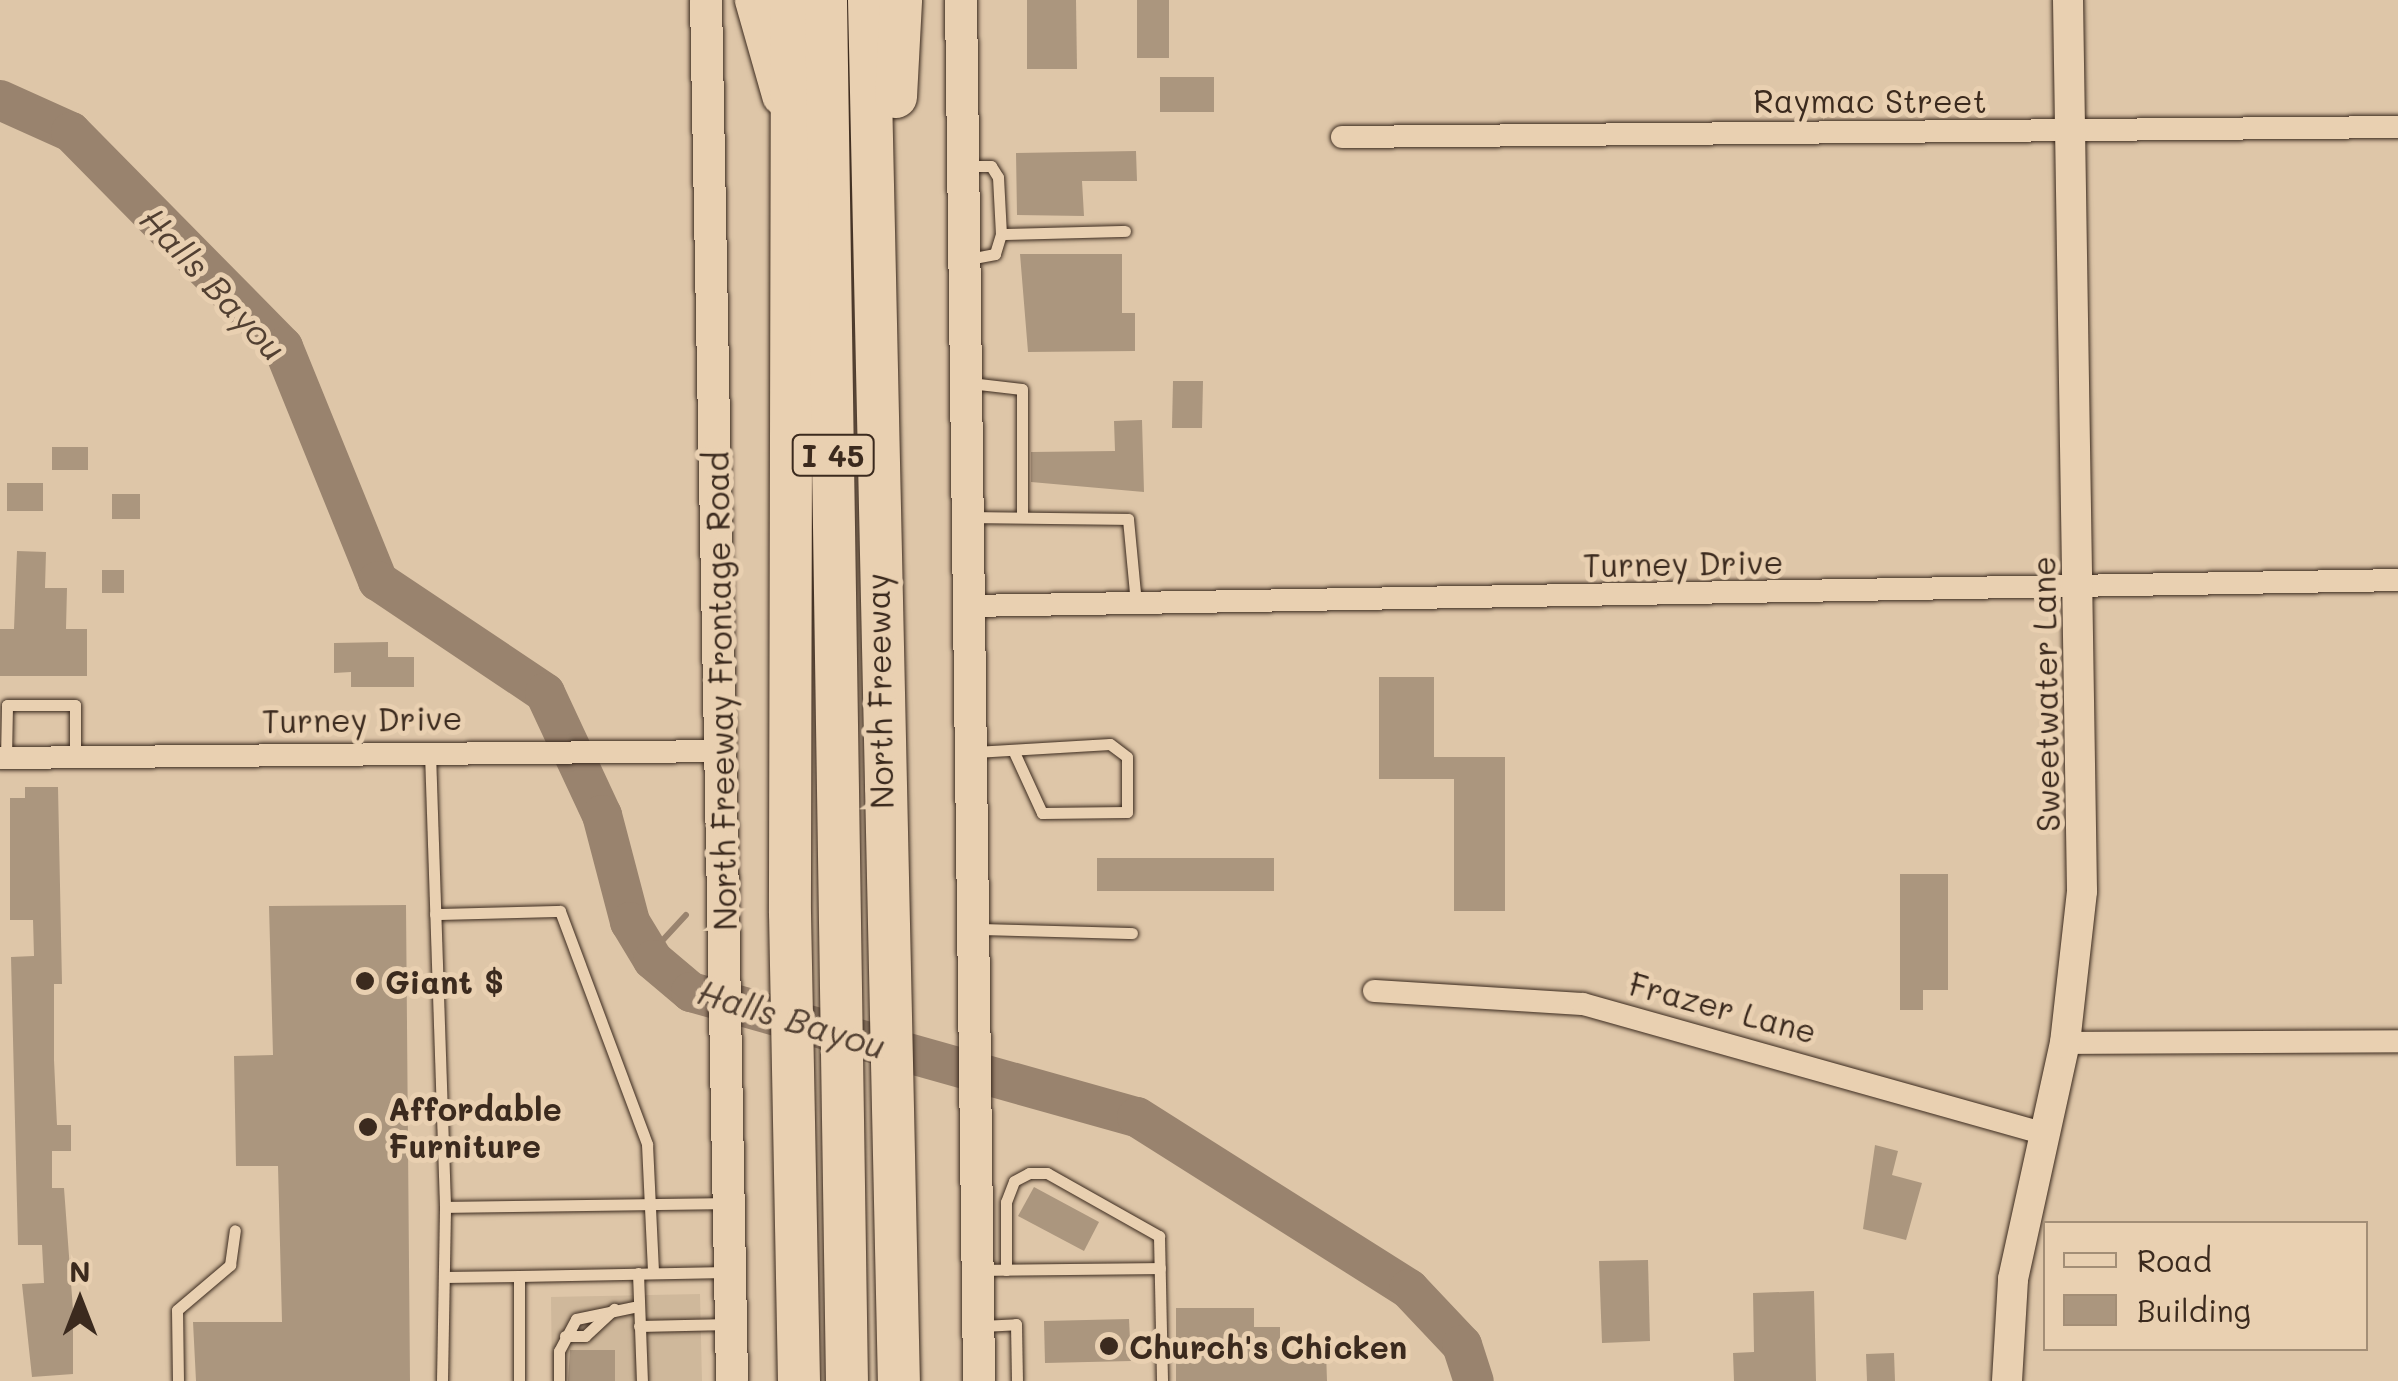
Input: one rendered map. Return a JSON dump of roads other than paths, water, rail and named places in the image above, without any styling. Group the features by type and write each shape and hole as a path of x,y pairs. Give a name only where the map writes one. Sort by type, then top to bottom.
{"highway":[{"path":"756,0 795,129"},
{"name":"I 45","path":"792,0 795,129 790,912 799,1378"},
{"name":"North Freeway","path":"826,0 847,1378"},
{"name":"North Freeway","path":"869,0 882,913 899,1378"},
{"path":"872,184 897,94 901,0"}],"main road":[{"name":"North Freeway Frontage Road","path":"706,0 725,752 723,1085 732,1381"},
{"path":"960,0 974,1133 992,1270 979,1326 978,1376"},
{"path":"723,1085 750,1220 754,1381"}],"street":[{"name":"Sweetwater Lane","path":"2007,1381 2013,1279 2065,1043 2082,892 2068,0"},
{"name":"Raymac Street","path":"1342,137 2398,127"},
{"name":"Turney Drive","path":"969,606 2398,580"},
{"name":"Turney Drive","path":"3,758 430,749 646,748 725,752"},
{"name":"Frazer Lane","path":"1374,992 1583,1004 2046,1134"},
{"path":"2065,1043 2398,1042"}],"lane":[{"path":"963,166 990,166 1000,205 1001,234 995,254 964,260"},
{"path":"963,204 1000,205"},
{"path":"1001,234 1124,231"},
{"path":"966,382 1022,389 1022,517"},
{"path":"967,516 1128,519 1136,604"},
{"path":"3,758 7,705 75,705 75,756"},
{"path":"971,752 1110,744 1128,756 1127,812 1042,812 1014,750"},
{"path":"430,749 445,1207 442,1381"},
{"path":"435,914 560,911 647,1144 653,1204 653,1273"},
{"path":"974,928 1132,933"},
{"path":"1160,1268 992,1270 1014,1181 1029,1173 1047,1173 1159,1236 1160,1268 1162,1381"},
{"path":"445,1207 728,1203"},
{"path":"178,1381 177,1310 230,1265 235,1230"},
{"path":"444,1276 731,1272"},
{"path":"638,1273 642,1381"},
{"path":"519,1276 519,1381"},
{"path":"559,1381 564,1336 576,1319 638,1306"},
{"path":"639,1326 732,1324"},
{"path":"979,1326 1016,1324 1017,1381"}],"waterway":[{"name":"Halls Bayou","path":"0,100 71,132 283,347 378,581 545,693 602,815 630,922 653,960 691,992 1137,1117 1409,1289 1462,1345 1474,1381"},
{"path":"650,954 686,915"}],"place":[{"name":"Giant $","path":"365,981"},
{"name":"Affordable Furniture","path":"368,1127"},
{"name":"Church's Chicken","path":"1109,1346"}]}
